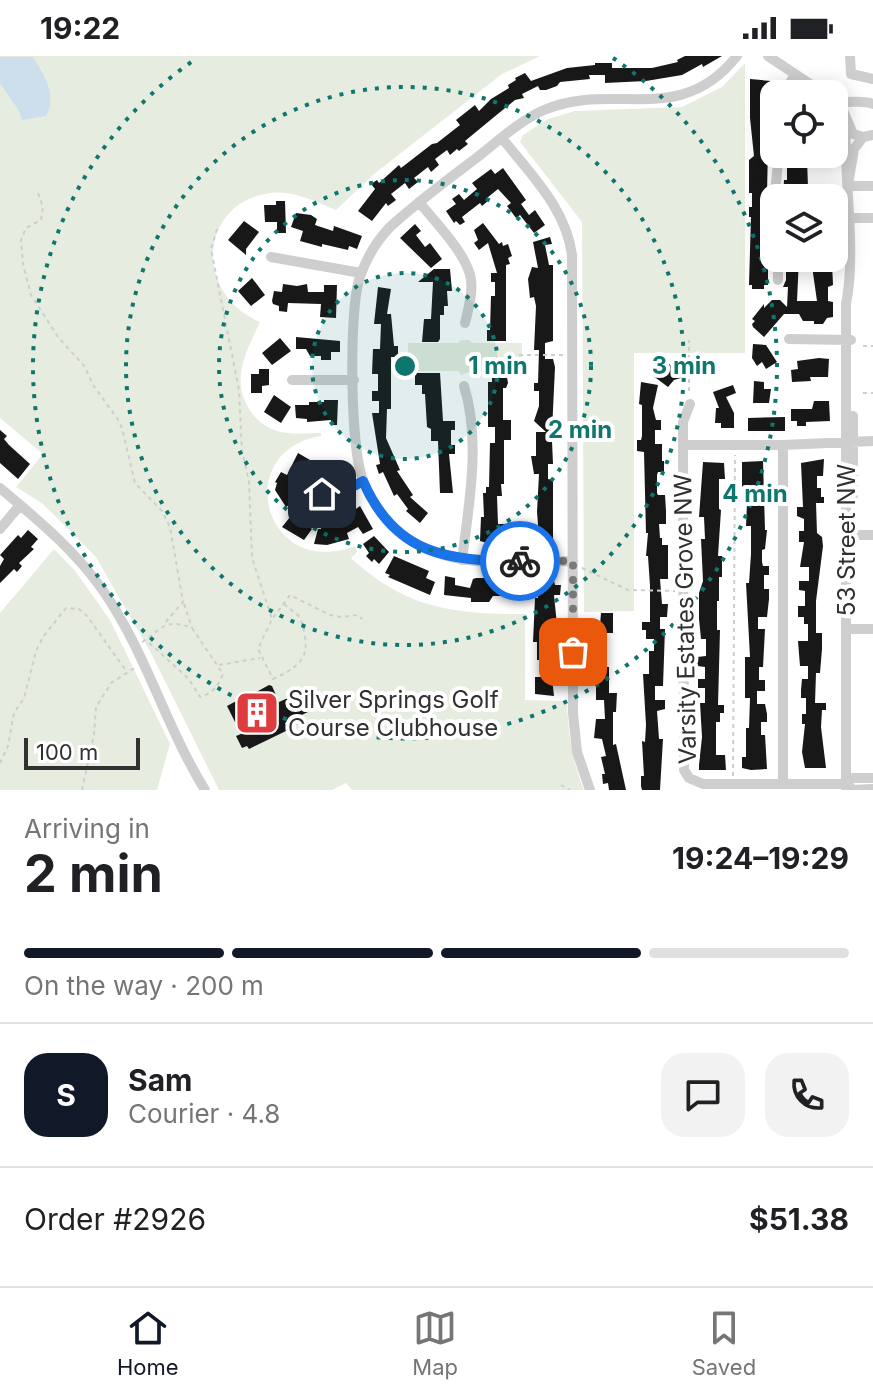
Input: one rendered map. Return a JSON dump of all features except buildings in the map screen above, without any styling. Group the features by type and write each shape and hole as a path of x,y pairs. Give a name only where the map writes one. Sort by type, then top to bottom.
{"street":[{"path":"576,564 462,560 430,551 412,541 377,508 363,481 355,443 354,310 361,273 383,234 419,202 532,115 564,103 663,99 691,92 710,82 737,56"},
{"path":"768,56 804,80"},
{"path":"850,56 851,74 873,79"},
{"path":"792,80 795,74"},
{"path":"848,104 872,102"},
{"path":"848,125 853,134 868,136"},
{"name":"53 Street NW","path":"848,184 854,149 868,136"},
{"path":"502,138 559,212 569,234 573,262 574,726 580,763 590,790"},
{"name":"53 Street NW","path":"847,168 848,184"},
{"path":"848,184 873,186"},
{"path":"419,202 466,264 471,282 465,323"},
{"path":"848,218 873,218"},
{"path":"271,257 361,273"},
{"path":"778,272 778,280"},
{"name":"53 Street NW","path":"848,272 846,304 854,342 849,441 850,786"},
{"path":"789,339 854,342"},
{"path":"292,380 354,380"},
{"path":"462,560 472,455 471,415 464,386"},
{"name":"Varsity Estates Grove NW","path":"690,404 683,422 684,770 689,778 699,783 850,786"},
{"name":"Varsity Estates Grove NW","path":"683,445 873,441"},
{"path":"783,445 783,784"},
{"path":"322,494 345,491 363,481"},
{"path":"0,488 76,556 105,593 124,625 205,790"},
{"path":"0,529 20,505"},
{"path":"849,535 873,535"},
{"path":"849,629 873,629"},
{"path":"850,786 873,778"},
{"path":"850,786 873,789"}],"path":[{"path":"38,193 43,207 41,220 26,228 21,240 31,295 58,337 85,367 93,385 117,418 135,483 162,511 170,527 183,602 192,628 223,674 219,685 200,697 189,679 144,640 164,624 183,602"},
{"path":"217,229 211,249 239,390 242,451 249,481 252,558 272,619"},
{"path":"689,340 689,391"},
{"path":"854,342 873,346"},
{"path":"519,355 572,355"},
{"path":"863,393 873,393"},
{"path":"733,778 735,445"},
{"path":"576,564 628,590 676,591"},
{"path":"284,604 300,617 307,650 304,659 292,670 273,679 258,649 272,619 290,595 330,615 358,615 362,619"},
{"path":"0,763 8,746 14,713 24,698 36,651 66,608 79,609 87,616 128,673"},
{"path":"164,624 174,623 192,628"},
{"path":"218,665 261,658"},
{"path":"82,790 92,748 96,707 111,683 136,669"},
{"path":"561,785 570,790"}],"shaded area":[{"path":"0,56 540,56 502,74 374,174 336,210 288,193 271,193 247,200 230,212 218,230 213,250 215,271 223,291 238,308 260,322 241,375 243,396 248,407 260,422 277,431 321,433 321,436 293,446 275,464 268,487 270,510 280,531 298,546 324,552 355,546 357,552 351,558 371,575 411,598 453,610 525,614 525,700 567,701 571,746 584,790 352,790 346,783 332,790 219,790 152,655 96,557 43,504 16,487 43,454 0,418"},
{"path":"745,63 745,353 634,353 634,611 584,612 582,222 520,142 523,135 548,119 575,111 682,107 722,87"},
{"path":"461,340 472,343 522,343 522,371 472,371 461,375 458,371 408,371 408,343 458,343"},
{"path":"54,549 76,572 110,620 170,744 157,790 0,790 0,613"}],"water":[{"path":"0,57 33,57 50,93 46,116 22,120 0,83"}],"way so far":[{"path":"520,561 573,561 573,652"}],"place":[{"name":"Silver Springs Golf Course Clubhouse","path":"257,713"}],"route":[{"path":"322,494 345,491 363,481 377,508 396,529 418,545 462,560 520,561"}]}
